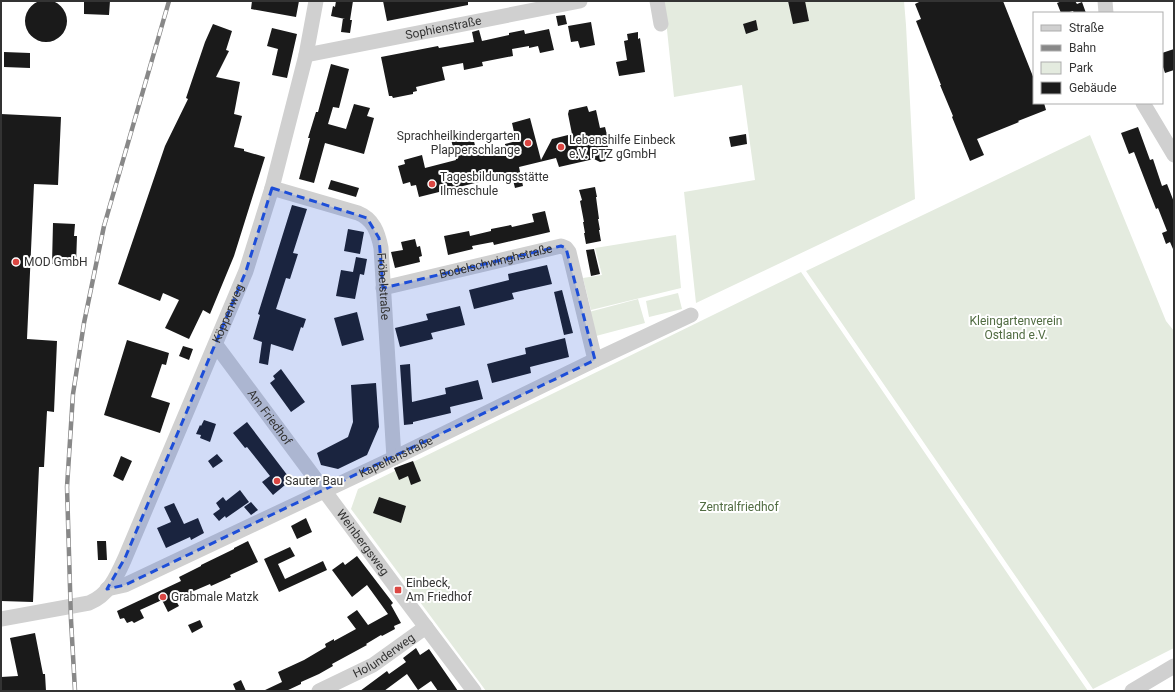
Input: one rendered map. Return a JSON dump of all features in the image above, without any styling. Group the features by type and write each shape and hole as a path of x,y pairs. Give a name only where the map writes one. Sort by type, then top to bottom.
{"street":[{"name":"Köppenweg","path":"1,619 89,603 97,599 108,589 118,574 246,271 272,188 306,55 316,1"},
{"name":"Sophienstraße","path":"306,55 580,1"},
{"path":"657,1 662,24"},
{"path":"1105,1 1106,12"},
{"path":"1144,104 1174,155"},
{"name":"Fröbelstraße","path":"272,188 358,213 367,218 375,227 381,248 394,458"},
{"name":"Bodelschwinghstraße","path":"383,288 561,246 566,248 569,252 595,360"},
{"name":"Kapellenstraße","path":"108,589 125,585 394,458 691,314"},
{"name":"Am Friedhof","path":"216,345 324,490"},
{"name":"Weinbergsweg","path":"324,490 474,691"},
{"name":"Holunderweg","path":"318,691 373,665 426,627"},
{"path":"1132,691 1174,666"}],"highlighted area":[{"path":"272,188 367,218 379,238 383,288 561,246 566,248 595,360 125,585 107,589 125,558 246,271"}],"green space":[{"path":"664,1 904,1 915,199 696,303 684,192 755,180 742,85 674,97"},
{"name":"Kleingartenverein Ostland e.V.","path":"1090,135 1166,321 1174,331 1174,648 1093,689 806,271"},
{"path":"676,235 681,288 591,310 583,278 602,275 595,248"},
{"name":"Zentralfriedhof","path":"801,272 1088,691 486,691 351,509 358,489"},
{"path":"678,293 682,309 649,317 646,301"},
{"path":"638,299 645,323 596,336 589,312"}],"building":[{"path":"42,0 50,0 61,6 67,17 67,25 61,36 50,42 42,42 31,36 25,25 25,17 31,6"},
{"path":"84,1 110,1 109,15 84,14"},
{"path":"252,1 299,1 296,17 251,9"},
{"path":"336,1 353,1 350,20 352,20 350,33 341,32 343,19 331,16 333,6 335,7"},
{"path":"383,1 468,1 468,5 387,21"},
{"path":"788,1 805,1 809,21 793,24"},
{"path":"921,1 1003,1 1033,76 1033,104 1044,104 1046,110 977,139 984,155 970,161 916,21 921,19 915,4"},
{"path":"1062,1 1075,1 1077,4 1082,2 1086,12 1061,12 1057,3"},
{"path":"565,15 567,24 558,26 556,16"},
{"path":"756,20 758,30 746,34 743,24"},
{"path":"591,22 595,45 580,48 578,41 571,42 568,26"},
{"path":"213,24 232,31 226,50 229,51 216,77 240,82 234,114 242,116 234,147 265,157 234,256 210,314 203,310 189,339 165,328 179,300 163,293 160,301 118,284 165,146 188,99 186,98 205,42"},
{"path":"272,28 297,34 287,78 272,75 278,49 267,46"},
{"path":"549,29 554,50 540,53 538,46 529,48 529,46 512,49 513,56 482,62 483,66 464,70 463,63 442,67 445,80 416,87 417,91 413,92 413,94 393,98 392,96 389,96 381,57 438,46 439,48 474,42 472,32 479,30 482,41 524,30 525,34"},
{"path":"638,32 638,39 640,38 645,72 619,76 616,62 627,60 624,41 628,40 627,34"},
{"path":"1174,49 1174,70 1165,73 1163,67 1163,53"},
{"path":"4,52 30,53 30,68 4,67"},
{"path":"331,64 349,69 339,108 333,107 328,124 346,129 354,104 370,108 367,116 374,118 364,154 325,143 314,183 299,179 310,138 308,138 316,112 318,112"},
{"path":"587,106 589,112 596,110 600,128 605,127 610,155 605,161 600,162 594,159 559,167 556,158 519,167 523,186 515,188 511,172 490,177 491,179 419,197 416,185 411,186 410,182 403,184 398,166 405,164 404,160 422,155 425,168 456,160 450,135 464,131 466,138 473,137 477,154 505,147 505,144 516,141 512,123 530,118 541,160 552,139 572,134 568,114 569,110"},
{"path":"1,114 61,117 58,185 34,184 27,339 57,341 54,412 47,411 44,467 39,467 33,602 1,601"},
{"path":"1138,127 1150,160 1153,159 1162,186 1167,184 1174,202 1174,249 1170,242 1166,244 1162,233 1167,231 1158,208 1156,209 1134,152 1129,154 1121,133"},
{"path":"746,134 747,144 731,147 729,137"},
{"path":"331,180 359,188 356,197 328,189"},
{"path":"595,187 601,241 586,244 580,201 582,200 579,190"},
{"path":"292,205 307,209 293,253 298,254 290,279 286,278 276,309 306,319 303,328 301,327 293,351 271,344 268,365 259,363 262,342 253,339 260,315 258,314"},
{"path":"545,211 550,232 494,245 493,242 472,246 473,249 448,255 444,236 469,231 470,236 491,231 491,229 511,225 512,227 534,222 532,214"},
{"path":"53,223 75,224 74,236 77,236 76,265 52,264"},
{"path":"348,229 364,232 360,254 344,251"},
{"path":"415,239 417,247 420,246 422,256 419,257 420,262 395,268 391,252 403,250 401,242"},
{"path":"594,249 600,274 591,276 586,250"},
{"path":"356,257 367,259 364,275 360,274 355,299 336,296 341,270 353,272"},
{"path":"547,265 552,284 512,293 514,299 474,309 469,290 509,280 508,274"},
{"path":"562,290 573,333 564,335 554,292"},
{"path":"460,306 465,325 431,333 433,339 400,347 395,328 428,320 426,314"},
{"path":"357,312 364,340 342,346 334,318"},
{"path":"565,338 569,357 530,367 531,373 492,383 487,364 526,354 525,348"},
{"path":"127,340 169,353 166,365 162,364 151,397 170,403 160,433 104,415"},
{"path":"183,346 193,349 189,360 179,356"},
{"path":"410,364 412,402 446,394 445,388 478,380 483,399 450,407 451,413 413,422 413,424 404,425 400,365"},
{"path":"281,369 305,402 291,412 270,383 275,379 273,376"},
{"path":"376,383 379,427 367,455 338,469 321,465 317,453 348,437 353,422 351,385"},
{"path":"204,420 216,424 210,442 200,438 201,435 196,434"},
{"path":"247,422 291,480 273,495 262,482 270,476 247,447 245,448 233,433"},
{"path":"217,454 223,461 213,468 208,461"},
{"path":"121,456 132,461 123,481 113,476"},
{"path":"413,461 421,481 411,485 408,476 399,480 394,468"},
{"path":"240,490 249,502 226,518 225,516 219,521 213,514 220,509 216,503 223,497 226,501"},
{"path":"379,497 406,506 401,523 373,513"},
{"path":"251,502 258,510 251,515 244,507"},
{"path":"174,503 184,524 198,518 204,533 191,540 190,537 166,548 157,528 171,522 164,507"},
{"path":"306,518 312,532 297,539 291,526"},
{"path":"97,541 106,541 107,560 98,560"},
{"path":"248,541 258,562 211,586 210,584 175,599 179,606 168,612 162,600 140,610 144,618 134,623 132,621 127,623 124,618 120,619 117,611 181,581 179,577"},
{"path":"290,547 295,556 278,564 285,579 323,561 327,570 279,592 264,559"},
{"path":"357,556 393,603 391,605 401,623 394,626 395,629 382,636 381,635 366,644 367,645 332,664 333,666 301,682 301,684 286,691 263,691 282,682 278,672 304,660 326,647 325,644 334,639 334,641 356,629 347,617 357,610 368,625 388,614 367,585 352,597 332,570 343,562 345,565"},
{"path":"200,620 203,627 192,633 188,625"},
{"path":"35,633 43,674 45,674 46,691 1,691 1,677 18,676 10,638"},
{"path":"416,648 420,655 429,649 458,691 438,691 431,681 418,690 407,674 384,691 360,691 387,671 389,674 406,662 403,658"},
{"path":"241,680 246,691 236,691 233,684"}],"railway":[{"path":"75,691 71,620 67,487 73,394 84,323 104,226 169,1"}],"place":[{"name":"Sprachheilkindergarten Plapperschlange","path":"528,143"},
{"name":"Lebenshilfe Einbeck e.V. PTZ gGmbH","path":"561,147"},
{"name":"Tagesbildungsstätte Ilmeschule","path":"432,184"},
{"name":"MOD GmbH","path":"16,262"},
{"name":"Sauter Bau","path":"277,481"},
{"name":"Einbeck, Am Friedhof","path":"398,590"},
{"name":"Grabmale Matzk","path":"163,597"}]}
